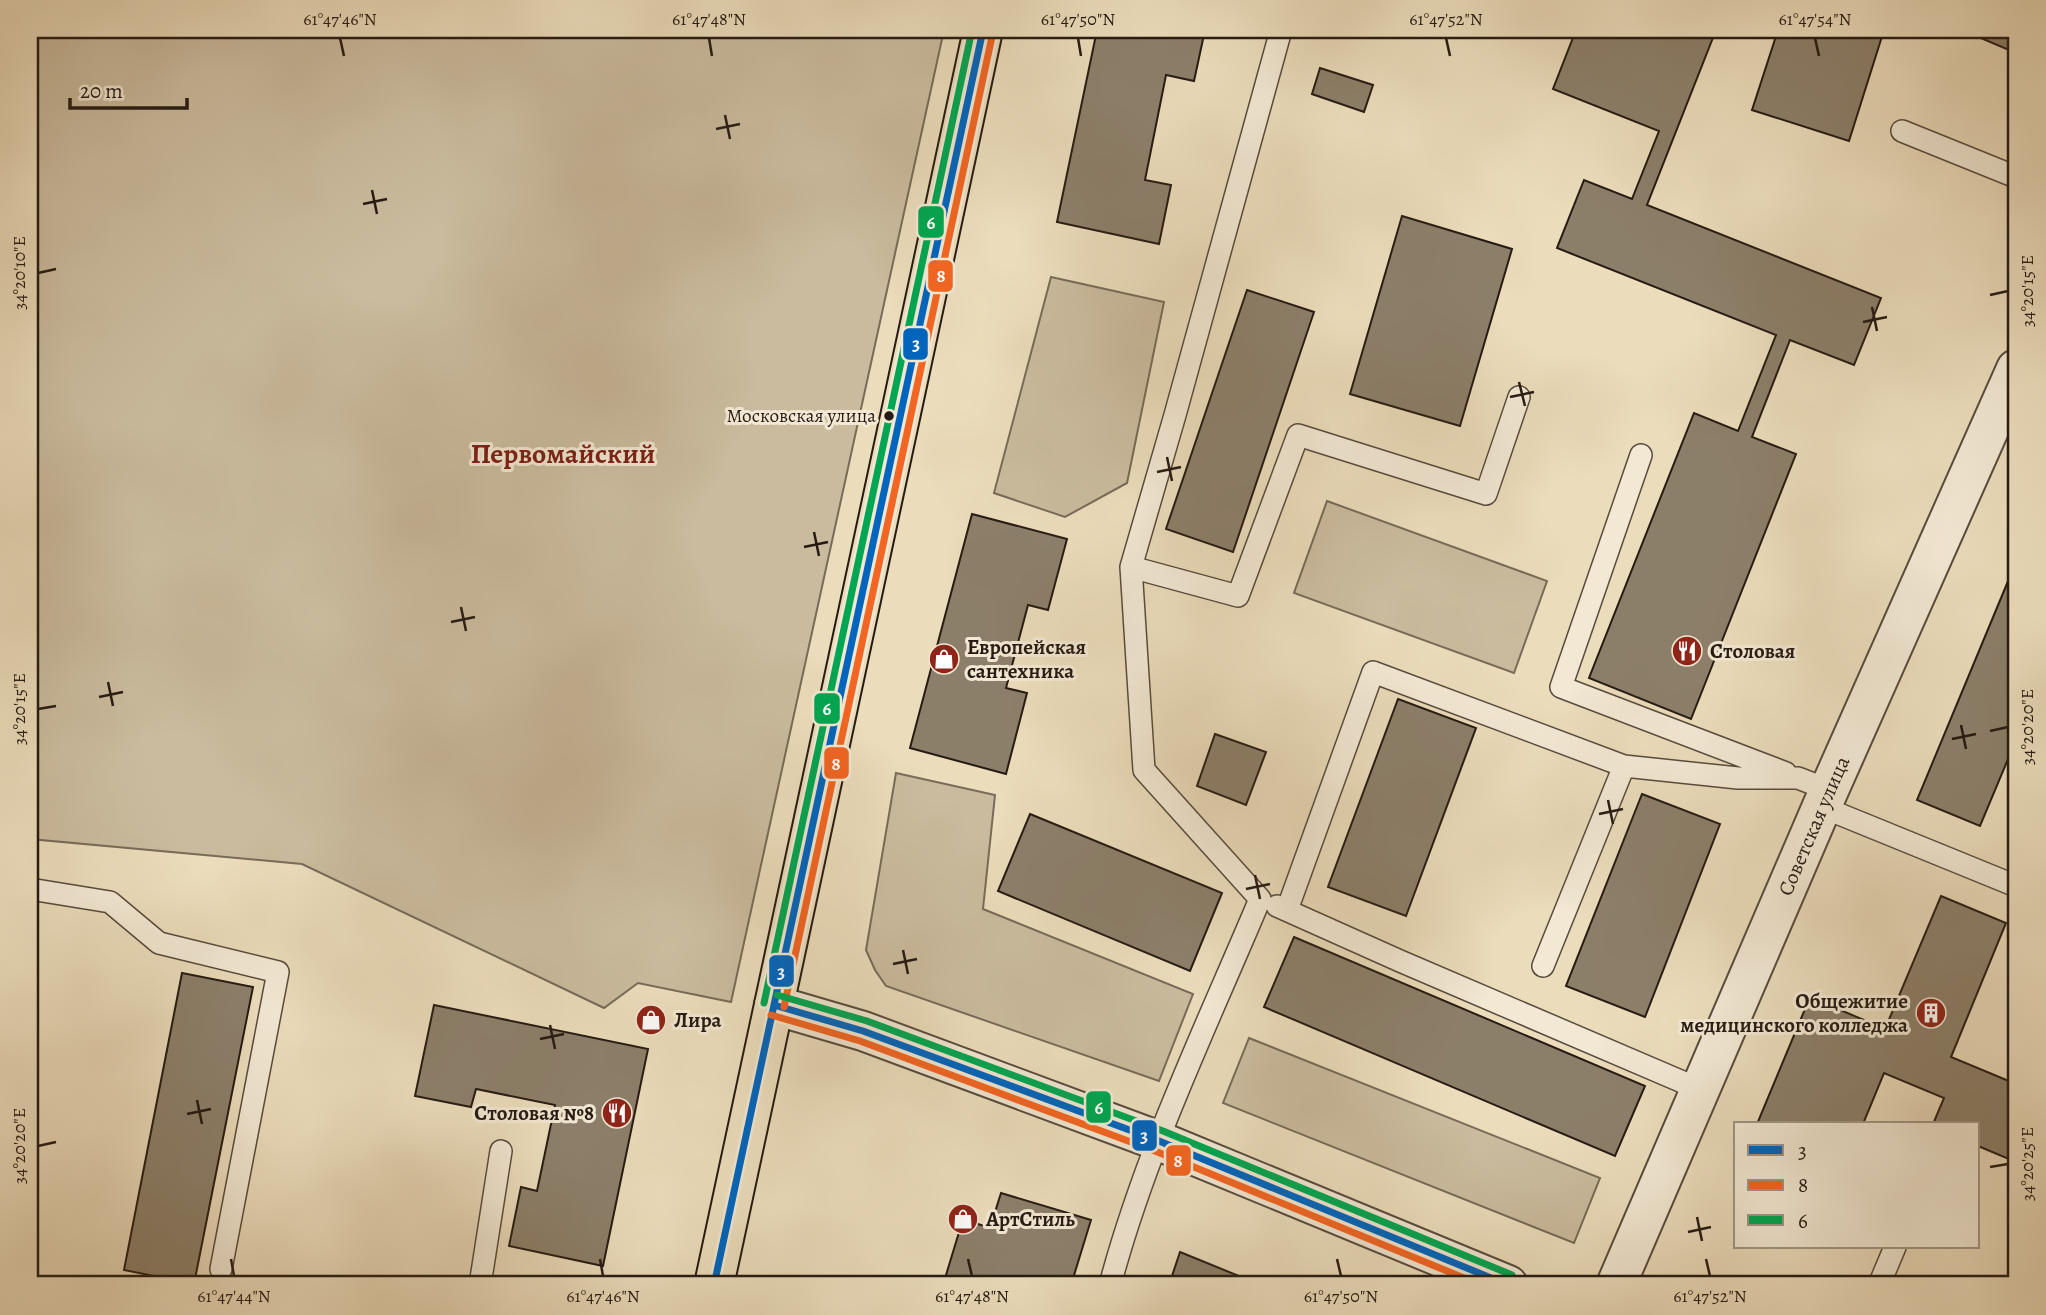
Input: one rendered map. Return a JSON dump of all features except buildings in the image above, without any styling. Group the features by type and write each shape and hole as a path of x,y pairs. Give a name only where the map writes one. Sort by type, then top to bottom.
{"main road":[{"path":"714,1285 983,30"}],"street":[{"name":"Советская улица","path":"1616,1285 1699,1089 1816,792 2016,369"},
{"path":"774,1005 863,1031 1159,1142 1508,1285"}],"lane":[{"path":"1281,30 1131,567 1144,769 1261,899 1699,1089"},
{"path":"1902,131 2016,177"},
{"path":"1131,567 1238,596 1298,435 1486,494 1519,397"},
{"path":"1641,455 1561,687 1816,792 2016,886"},
{"path":"1287,910 1373,672 1624,766 1738,778 1816,792"},
{"path":"1543,966 1624,766"},
{"path":"30,889 110,902 159,943 278,971 221,1269"},
{"path":"1110,1285 1124,1233 1159,1142 1261,899"},
{"path":"481,1285 501,1151"},
{"path":"1879,1285 1895,1248"}],"shaded area":[{"path":"30,30 944,30 731,1002 638,983 604,1008 302,864 30,839"},
{"path":"1051,277 1164,302 1127,483 1065,517 994,493"},
{"path":"1327,501 1547,581 1514,673 1294,593"},
{"path":"896,773 995,795 983,909 1193,994 1159,1081 886,986 866,950"},
{"path":"1249,1038 1600,1178 1574,1243 1223,1103"}],"transit line":[{"name":"6","path":"764,1003 972,30"},
{"name":"3","path":"714,1285 983,30"},
{"name":"8","path":"784,1007 993,32"},
{"name":"6","path":"777,995 867,1021 1163,1131 1512,1275"},
{"name":"3","path":"774,1005 863,1031 1159,1141 1508,1285"},
{"name":"8","path":"771,1015 860,1041 1155,1151 1481,1285"}],"place":[{"name":"Московская улица","path":"889,416"},
{"name":"Столовая","path":"1687,651"},
{"name":"Европейская сантехника","path":"944,659"},
{"name":"Общежитие медицинского колледжа","path":"1931,1013"},
{"name":"Лира","path":"651,1020"},
{"name":"Столовая №8","path":"617,1113"},
{"name":"АртСтиль","path":"963,1219"}],"district":[{"name":"Первомайский","path":"563,454"}]}
